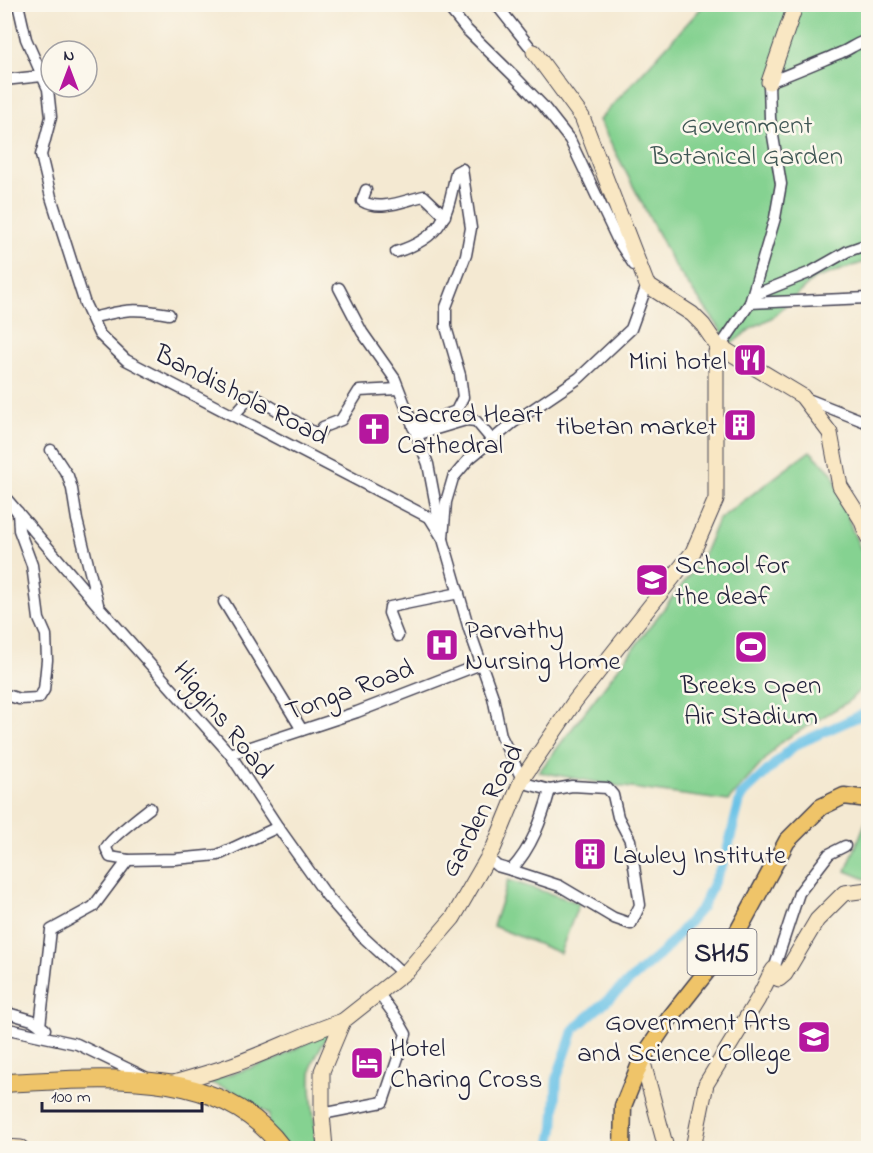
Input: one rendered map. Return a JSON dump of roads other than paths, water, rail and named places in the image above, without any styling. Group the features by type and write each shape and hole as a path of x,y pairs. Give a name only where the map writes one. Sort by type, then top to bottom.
{"highway":[{"path":"4,1083 110,1080 162,1083 218,1097 231,1104 248,1114 274,1138 282,1149"}],"main road":[{"name":"SH15","path":"622,1149 623,1107 642,1059 669,1019 737,933 787,841 821,807 844,796 868,799"}],"street":[{"name":"Bandishola Road","path":"18,4 26,39 39,68"},
{"path":"450,4 453,14 465,28 530,92 570,140 618,241 647,285 692,314 720,347 802,396 868,423"},
{"path":"443,539 446,502 453,478 469,459 514,422 579,378 631,329 647,285 582,117 499,8 499,4"},
{"path":"750,303 775,218 781,184 770,118 769,82 794,4"},
{"path":"769,82 843,52 852,45 862,42 868,45"},
{"path":"4,80 39,75"},
{"name":"Bandishola Road","path":"49,99 51,117 41,155 85,304 99,334 126,360 430,518 443,539 493,697 501,736 521,780"},
{"path":"396,252 423,242 443,222 456,172 462,169 471,228 466,255 446,307 446,327 460,375 463,397 456,411 414,431"},
{"path":"366,190 362,201 370,206 386,205 424,196 445,216"},
{"path":"720,347 759,293 811,272 849,251 868,244"},
{"path":"339,288 362,332 394,379 428,464 443,539"},
{"path":"750,303 868,298"},
{"path":"92,318 124,309 143,309 169,314"},
{"name":"Garden Road","path":"325,1149 322,1071 344,1021 409,969 453,918 494,847 521,780 575,701 693,552 716,499 720,347"},
{"path":"234,415 252,395 318,435 323,427 341,420 359,391 398,389"},
{"path":"802,396 830,433 840,486 865,519 868,537"},
{"path":"414,431 466,420 476,421 492,440"},
{"path":"51,450 68,476 72,489 77,520 99,607"},
{"name":"Higgins Road","path":"4,496 99,607 230,753 278,827 327,896 362,936 402,973"},
{"path":"4,694 19,699 39,698 44,690 46,670 46,635 39,619 32,565 19,530 18,512"},
{"path":"398,636 390,607 459,593"},
{"path":"224,602 302,730"},
{"name":"Tonga Road","path":"230,753 357,712 482,664"},
{"path":"487,857 498,866 560,886 614,918 631,924 640,905 630,840 618,817 613,795 607,788 572,786 550,790 521,780"},
{"path":"511,870 524,857 550,790"},
{"path":"150,808 106,844 106,852 110,857 128,860 218,855 278,827"},
{"path":"693,1149 706,1084 753,1008 772,972 799,893 829,854 845,846"},
{"path":"40,1026 51,930 93,907 128,860"},
{"path":"772,972 778,979 785,974 817,920 844,893 868,890"},
{"path":"322,1114 383,1102 406,1034 379,994"},
{"path":"4,1012 32,1020 77,1044 162,1083 232,1065 312,1031 344,1021"},
{"path":"4,1028 77,1044"},
{"path":"642,1059 666,1149"},
{"path":"4,1147 21,1149"}],"waterway":[{"path":"550,1148 554,1128 557,1077 574,1029 663,952 702,907 725,859 741,796 795,745 868,712"}],"place":[{"name":"Mini hotel","path":"750,360"},
{"name":"tibetan market","path":"740,425"},
{"name":"Sacred Heart Cathedral","path":"374,429"},
{"name":"School for the deaf","path":"652,580"},
{"name":"Parvathy Nursing Home","path":"442,645"},
{"name":"Breeks Open Air Stadium","path":"751,647"},
{"name":"Lawley Institute","path":"590,854"},
{"name":"Government Arts and Science College","path":"814,1037"},
{"name":"Hotel Charing Cross","path":"367,1063"}],"park label":[{"name":"Government Botanical Garden","path":"747,140"}]}
